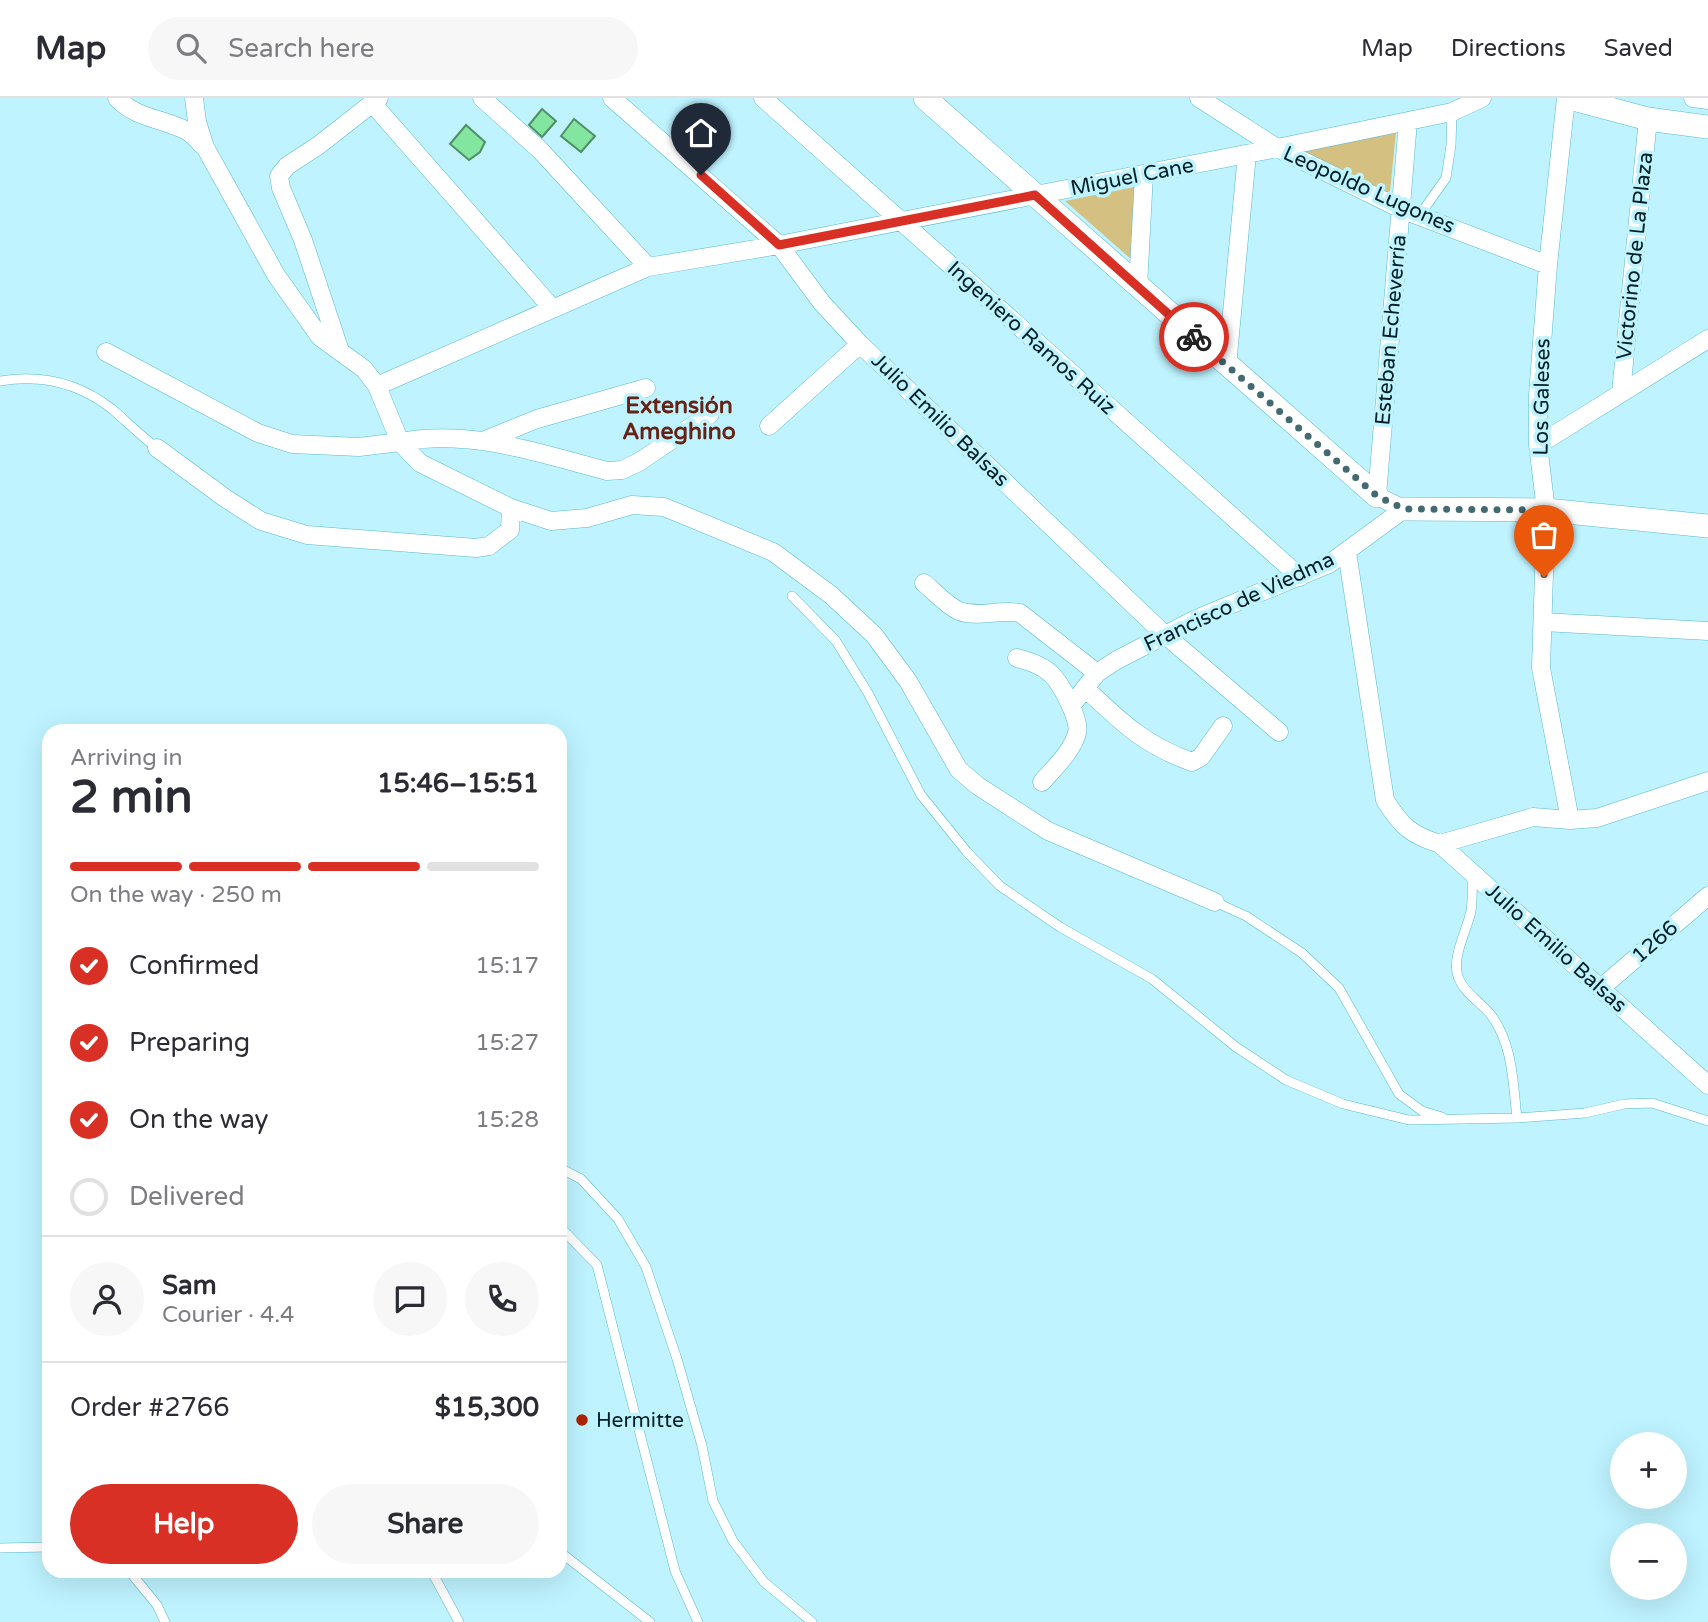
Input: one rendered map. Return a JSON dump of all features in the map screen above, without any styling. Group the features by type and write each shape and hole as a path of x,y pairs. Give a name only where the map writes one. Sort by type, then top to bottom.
{"street":[{"path":"117,98 122,105 187,131 205,147"},
{"path":"194,98 197,122 205,147 276,275 320,337 364,369 377,386 400,442 420,463 511,508 551,521 587,518 632,505 664,507 773,552 831,595 874,635 908,681 959,770 978,786 1048,831 1214,902"},
{"path":"482,98 540,150 648,267"},
{"name":"Julio Emilio Balsas","path":"612,98 779,245 822,303 860,344 1164,634 1279,732"},
{"name":"Ingeniero Ramos Ruiz","path":"763,98 1300,577"},
{"path":"925,98 1377,496 1404,509 1546,510 1708,526"},
{"name":"Leopoldo Lugones","path":"1199,98 1277,149 1401,209 1548,265"},
{"name":"Miguel Cane","path":"377,386 648,267 779,245 1277,149 1452,112 1482,98"},
{"path":"1567,98 1648,119 1708,127"},
{"name":"Los Galeses","path":"1567,98 1548,265 1538,395 1538,445 1546,510 1541,668 1570,820"},
{"path":"1693,98 1708,100"},
{"path":"340,351 279,176 287,166 376,101 551,308"},
{"name":"Victorino de La Plaza","path":"1621,393 1648,119"},
{"name":"Esteban Echeverría","path":"1377,496 1408,121"},
{"path":"1227,366 1247,154"},
{"path":"1138,287 1144,174"},
{"path":"1538,445 1708,339"},
{"path":"769,426 860,344"},
{"path":"106,352 258,433 292,444 359,447 423,438 485,440 607,471 622,470 639,462 710,414"},
{"path":"485,440 537,419 646,388"},
{"path":"157,448 261,521 307,534 489,547 510,530 511,508"},
{"name":"Francisco de Viedma","path":"1070,706 1097,673 1164,634 1329,564 1404,509"},
{"name":"Julio Emilio Balsas","path":"1347,552 1385,800 1398,821 1417,837 1440,844 1708,1085"},
{"path":"924,583 959,611 975,614 1008,611 1020,613 1097,673"},
{"path":"1543,622 1708,631"},
{"path":"1017,658 1034,663 1052,675 1079,724 1071,747 1042,782"},
{"path":"1085,688 1132,732 1170,754 1192,762 1201,757 1223,726"},
{"path":"1440,844 1533,817 1570,820 1597,818 1708,781"},
{"name":"1266","path":"1601,988 1708,896"}],"lane":[{"path":"1419,216 1446,177 1452,112"},
{"path":"0,381 21,377 51,379 80,389 110,408 157,448"},
{"path":"792,596 836,641 868,692 921,794 967,852 1000,886 1060,927 1152,979 1236,1046 1286,1080 1343,1104 1409,1120 1517,1118 1585,1113 1624,1104 1652,1103 1708,1121"},
{"path":"1472,873 1471,911 1457,962 1458,978 1465,989 1492,1016 1504,1038 1509,1052 1517,1118"},
{"path":"1214,902 1246,916 1302,953 1339,988 1399,1094 1422,1111 1453,1120"},
{"path":"567,1171 581,1178 618,1219 646,1267 702,1446 713,1501 733,1541 764,1582 812,1622"},
{"path":"567,1234 597,1265 675,1571 698,1622"},
{"path":"0,1548 42,1547"},
{"path":"567,1557 650,1622"},
{"path":"135,1578 157,1605 165,1622"},
{"path":"435,1578 459,1622"}],"shaded area":[{"path":"1396,132 1389,201 1299,152"},
{"path":"1134,187 1132,260 1065,201"}],"building":[{"path":"542,109 556,121 542,137 529,125"},
{"path":"574,119 595,136 581,152 561,136"},
{"path":"466,125 485,142 480,152 469,160 450,144"}],"way so far":[{"path":"1194,337 1377,496 1404,509 1546,510 1544,577"}],"place":[{"name":"Hermitte","path":"582,1420"}],"district":[{"name":"Extensión Ameghino","path":"679,419"}],"route":[{"path":"701,175 779,245 1035,195 1194,337"}]}
